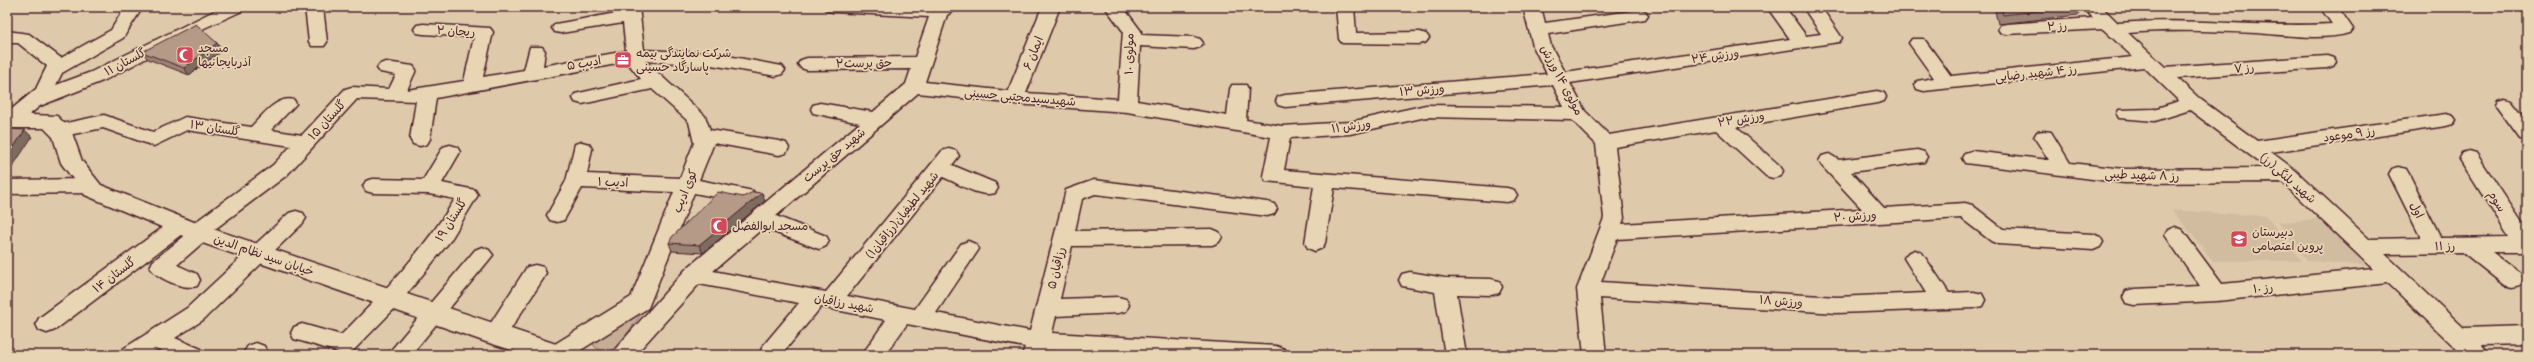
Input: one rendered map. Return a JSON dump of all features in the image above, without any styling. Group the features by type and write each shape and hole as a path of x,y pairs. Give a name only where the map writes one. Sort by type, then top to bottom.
{"main road":[{"path":"9,120 50,121 59,131"},
{"name":"خیابان سید نظام الدین","path":"59,131 63,135 72,163 93,190 193,230 258,253 495,335 559,354"}],"street":[{"path":"9,120 44,92 54,70 117,34 134,7"},
{"name":"گلستان ۱۱","path":"34,101 98,76 236,7"},
{"path":"314,7 318,42"},
{"path":"833,7 945,10 922,63 914,86"},
{"name":"ایمان ۶","path":"1015,98 1049,7"},
{"name":"مولوی ۱۰","path":"1114,7 1132,31 1126,106"},
{"path":"1344,7 1348,39 1420,38"},
{"name":"مولوی ۱۴ ورزش","path":"1532,7 1542,46 1577,114 1606,142"},
{"path":"1776,7 1802,43"},
{"name":"ورزش ۲۴","path":"1559,79 1833,38 1812,7"},
{"name":"شهید پلنگی(رز)","path":"2092,7 2110,26 2193,104 2288,175 2478,355"},
{"name":"رز ۲","path":"2007,29 2158,25 2257,28 2291,32 2344,29 2343,24 2329,7"},
{"path":"561,28 630,12"},
{"name":"کوی ادیب","path":"630,12 636,64 698,120 704,143 640,302"},
{"path":"1538,30 1639,15"},
{"name":"ریحان ۲","path":"424,29 484,32 472,84"},
{"path":"7,37 23,38 60,66"},
{"path":"1131,40 1194,44"},
{"path":"1918,43 1946,82"},
{"path":"533,72 536,51"},
{"name":"ادیب ۵","path":"533,72 635,55 711,59 776,70"},
{"name":"رز ۷","path":"2154,67 2327,62"},
{"name":"حق پرست۲","path":"807,64 922,63"},
{"name":"رز ۴ شهید رضایی","path":"1924,85 1946,82 2154,67"},
{"path":"386,68 407,70 395,96"},
{"name":"گلستان ۱۵","path":"193,230 280,170 352,93 413,96 533,72"},
{"name":"ورزش ۱۳","path":"1285,101 1559,79"},
{"path":"582,98 655,82"},
{"name":"شهیدسیدمجتبی حسینی","path":"914,86 1015,98 1126,106"},
{"name":"شهید حق پرست","path":"694,275 914,86"},
{"path":"1236,124 1239,89"},
{"path":"420,139 427,93"},
{"name":"ورزش ۲۲","path":"1606,142 1877,97"},
{"path":"255,134 287,104"},
{"path":"2126,114 2155,115 2193,104"},
{"name":"ورزش ۱۱","path":"1126,106 1282,132 1350,128 1426,111 1577,114"},
{"path":"2505,106 2527,133"},
{"path":"820,109 875,119"},
{"name":"رز ۹ موعود","path":"2253,148 2446,120"},
{"name":"گلستان ۱۳","path":"59,131 104,121 154,139 185,123 306,142"},
{"path":"1720,123 1773,171"},
{"path":"1282,132 1273,176 1507,196"},
{"path":"702,136 779,148"},
{"path":"2044,137 2064,169"},
{"path":"1595,355 1588,289 1614,218 1606,142"},
{"path":"557,215 576,181 582,149"},
{"path":"429,187 450,152"},
{"path":"1878,214 1832,164 1917,157"},
{"name":"رز ۸ شهید طیبی","path":"1972,158 2124,176 2288,175"},
{"name":"سوم","path":"2469,158 2526,244"},
{"name":"شهید لطیفیان(رزاقیان۱)","path":"770,354 824,300 945,162 988,188"},
{"name":"اول","path":"2399,174 2434,246"},
{"name":"ادیب ۱","path":"576,181 688,185 746,196"},
{"path":"1315,243 1325,181"},
{"path":"7,187 90,186"},
{"name":"گلستان ۱۹","path":"372,186 429,187 468,195 443,236 390,299"},
{"name":"رزاقیان ۵","path":"1036,348 1074,196 1094,188 1267,209"},
{"name":"ورزش ۲۰","path":"1609,232 1878,214 1965,210 1998,236 2093,242"},
{"path":"131,355 194,314 296,218"},
{"path":"759,218 819,241"},
{"path":"189,280 161,267 193,230"},
{"name":"گلستان ۱۴","path":"47,324 193,230"},
{"path":"2175,235 2217,293"},
{"path":"1063,238 1212,238"},
{"name":"رز ۱۱","path":"2363,247 2526,244"},
{"path":"2468,245 2512,279"},
{"path":"872,355 911,316 968,249"},
{"path":"398,355 482,255"},
{"path":"1915,258 1942,300"},
{"path":"495,335 535,273"},
{"name":"رز ۱۰","path":"2134,297 2217,293 2392,274"},
{"path":"621,355 694,275"},
{"name":"شهید رزاقیان","path":"694,275 911,316 1036,348 1276,355"},
{"path":"1410,280 1445,286 1491,287"},
{"path":"1445,286 1456,355"},
{"name":"ورزش ۱۸","path":"1588,289 1837,304 1974,300"},
{"path":"302,333 345,345 390,299"},
{"path":"559,354 640,302 663,309"},
{"path":"1047,308 1118,305"},
{"path":"2458,337 2527,335"},
{"path":"156,339 193,355"}],"shaded area":[{"name":"دبیرستان پروین اعتصامی","path":"2172,210 2266,216 2302,261 2213,261"},
{"path":"2321,219 2368,266 2307,261 2278,222"},
{"path":"638,311 642,313 616,349 606,354 595,347 591,340"}],"building":[{"path":"2001,7 2072,7 2003,15"},
{"name":"مسجد آذربایجانیها","path":"196,24 217,43 184,68 142,52"},
{"path":"7,129 25,130 7,157"},
{"path":"718,192 743,197 753,192 762,193 699,245 669,243 672,237"}],"place":[{"name":"مسجد آذربایجانیها","path":"185,55"},
{"name":"شرکت نمایندگی بیمه پاسارگاد حسینی","path":"623,60"},
{"name":"مسجد ابوالفضل","path":"719,226"},
{"name":"دبیرستان پروین اعتصامی","path":"2239,239"}]}
